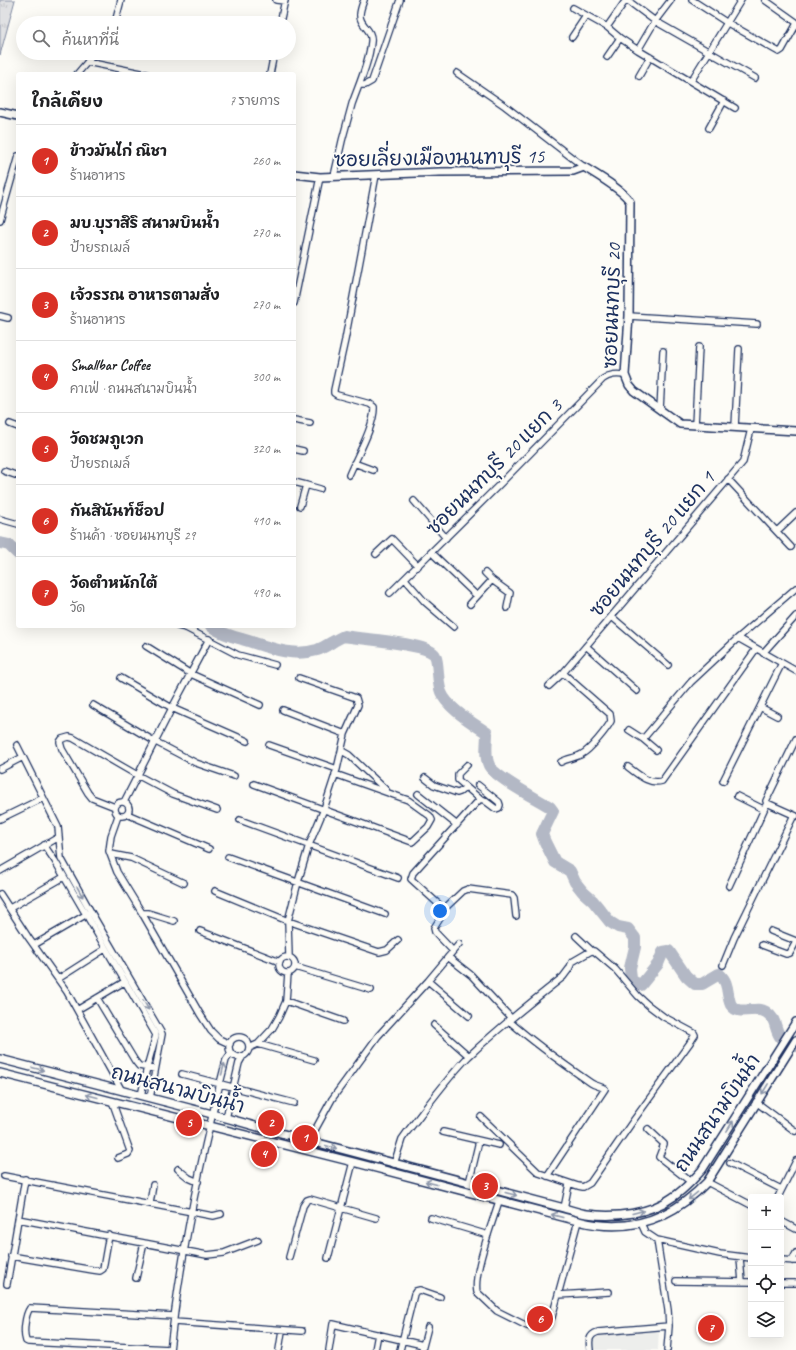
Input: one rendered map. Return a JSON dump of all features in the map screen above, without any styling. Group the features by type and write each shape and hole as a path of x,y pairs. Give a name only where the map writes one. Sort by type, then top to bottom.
{"main road":[{"path":"0,112 16,116"},
{"name":"ซอยเลี่ยงเมืองนนทบุรี 15","path":"296,174 320,177 440,172 573,171 584,167"},
{"name":"ซอยนนทบุรี 20","path":"584,167 628,197 630,202 628,316 624,375 629,385 634,391 680,424 796,431"},
{"name":"ถนนสนามบินน้ำ","path":"0,1060 212,1114 394,1164 587,1214 608,1215 632,1213 654,1208 672,1198 692,1182 702,1170 796,1022"},
{"name":"ถนนสนามบินน้ำ","path":"0,1073 210,1125 578,1221 607,1226 624,1226 641,1223 663,1215 683,1204 697,1193 707,1182 796,1040"},
{"path":"139,1108 141,1096"},
{"path":"157,1113 160,1101"}],"street":[{"path":"117,16 121,0"},
{"path":"276,0 285,1 282,16"},
{"path":"334,176 342,138 360,84 372,41 370,33 360,19 360,10 364,0"},
{"path":"360,84 365,85 372,81 400,0"},
{"path":"607,27 627,0 655,21 755,78"},
{"path":"638,50 655,21 671,0"},
{"path":"692,0 726,22 779,52 782,50 796,25"},
{"path":"691,81 726,22 741,0"},
{"path":"765,0 796,22"},
{"path":"572,8 607,27 638,50 735,108"},
{"path":"572,37 586,16"},
{"path":"607,57 620,38"},
{"path":"639,76 650,57"},
{"path":"270,72 273,60"},
{"path":"78,72 87,62 136,72"},
{"path":"457,73 505,106 584,167"},
{"path":"709,128 724,101"},
{"path":"0,220 16,163"},
{"path":"349,475 368,432 374,407 370,404 337,395 334,393 334,390 345,340 376,175"},
{"path":"296,293 320,177"},
{"path":"0,316 8,318"},
{"path":"628,316 757,324"},
{"path":"695,425 699,348"},
{"path":"735,427 739,349"},
{"path":"660,410 663,351"},
{"name":"ซอยนนทบุรี 20 แยก 3","path":"390,593 432,553 603,379 607,376 615,374 624,375"},
{"path":"296,420 310,423"},
{"path":"10,424 16,426"},
{"name":"ซอยนนทบุรี 20 แยก 1","path":"549,686 563,674 743,462 751,429"},
{"path":"296,450 302,451"},
{"path":"354,463 372,470"},
{"path":"4,471 16,475"},
{"path":"728,480 791,547"},
{"path":"296,482 320,489"},
{"path":"300,506 306,485"},
{"path":"414,501 446,538"},
{"path":"777,531 796,513"},
{"path":"0,519 16,523"},
{"path":"376,554 392,539 418,566"},
{"path":"432,553 477,596"},
{"path":"485,572 492,580 510,593 507,608"},
{"path":"405,579 425,602 454,627"},
{"path":"470,604 492,580"},
{"path":"643,739 691,682 738,638 796,588"},
{"path":"763,653 796,616"},
{"path":"612,617 668,665"},
{"path":"186,628 238,655 275,665"},
{"path":"738,638 796,670"},
{"path":"124,802 209,639"},
{"path":"146,646 191,674 260,705"},
{"path":"586,646 637,691"},
{"path":"628,767 649,781 662,781 756,648"},
{"path":"723,781 782,663"},
{"path":"562,762 568,758 583,754 607,728 611,721 610,714 563,674"},
{"path":"121,678 172,708 247,741"},
{"path":"295,967 294,962 289,957 288,921 309,845 324,809 336,772 345,734 358,705 356,698 299,678"},
{"path":"93,705 154,742 196,763 234,776"},
{"path":"760,707 777,716"},
{"path":"283,710 345,734"},
{"path":"629,730 656,750"},
{"path":"114,807 92,798 88,794 62,749 60,742 62,739 69,737 73,738 137,775 176,795 217,810"},
{"path":"729,886 767,803 766,801 796,739"},
{"path":"17,745 58,827 61,858 105,949 124,982 163,1038 155,1069 150,1098"},
{"path":"254,784 412,842 428,827 432,820 430,816 408,800 269,745"},
{"path":"342,751 389,793"},
{"path":"0,769 23,757"},
{"path":"467,764 457,777 458,780 480,799 484,800 496,809 499,808 499,802 478,785"},
{"path":"425,778 434,785 457,793 466,787"},
{"path":"418,794 457,825"},
{"path":"737,796 763,809"},
{"path":"0,819 44,798"},
{"path":"444,909 411,880 413,873 480,799"},
{"path":"114,807 117,803 124,802 129,806 127,814"},
{"path":"723,965 737,931 795,815 767,803"},
{"path":"114,807 118,816"},
{"path":"118,816 127,814 209,849"},
{"path":"118,816 111,836 109,851 117,872 211,1031 219,1038 230,1044"},
{"path":"240,820 398,878"},
{"path":"0,871 59,837"},
{"path":"44,845 139,994 159,1034 147,1067 141,1096"},
{"path":"111,854 131,858 184,883"},
{"path":"228,857 385,914"},
{"path":"55,861 61,858"},
{"path":"10,908 64,877"},
{"path":"452,951 435,932 434,928 444,912 444,909 463,891 470,889 512,895 514,898 516,916"},
{"path":"215,891 288,921 379,952 388,950 398,940"},
{"path":"0,894 58,979 122,1091"},
{"path":"34,944 88,913"},
{"path":"142,913 148,913 174,921"},
{"path":"200,931 280,962"},
{"path":"762,945 786,954 790,953 796,942 770,932"},
{"path":"481,1117 539,1174 583,1187 590,1183 695,1035 694,1033 664,1017 640,998 615,969 576,936"},
{"path":"309,1141 332,1099 378,1036 459,944"},
{"path":"58,979 105,949"},
{"path":"394,1164 402,1139 469,1056 510,1019 563,977 572,962 592,951"},
{"path":"289,957 284,958 280,962 280,970 288,973 294,970 295,967"},
{"path":"448,957 471,976 527,1037 593,1084 605,1089 547,1176"},
{"path":"295,967 371,990"},
{"path":"226,1118 239,1063 249,1048 258,1044 272,1029 286,1001 288,973"},
{"path":"428,981 469,1016"},
{"path":"77,1010 124,982"},
{"path":"134,997 139,994"},
{"path":"97,998 135,1062 139,1066 155,1069"},
{"path":"286,1001 343,1021"},
{"path":"434,1025 469,1056"},
{"path":"243,1056 236,1057 229,1049 234,1038 241,1037 248,1042 249,1048"},
{"path":"258,1044 314,1060"},
{"path":"231,1053 226,1060 212,1114 192,1211 184,1250 174,1319 170,1350 26,1341 27,1315 30,1308 174,1319 302,1332"},
{"path":"182,1074 294,1103"},
{"path":"112,1101 130,1151 128,1154 118,1158"},
{"path":"756,1102 795,1130"},
{"path":"648,1129 664,1144 659,1158 692,1182"},
{"path":"443,1132 499,1145"},
{"path":"469,1183 479,1141"},
{"path":"328,1258 353,1162"},
{"path":"779,1194 796,1162"},
{"path":"730,1163 781,1189"},
{"path":"178,1169 189,1178 198,1182"},
{"path":"4,1176 213,1216 221,1214"},
{"path":"7,1284 25,1180"},
{"path":"707,1182 748,1203"},
{"path":"564,1208 570,1184"},
{"path":"150,1203 153,1185"},
{"path":"289,1257 304,1202 310,1199 376,1218"},
{"path":"499,1201 488,1235 476,1282 477,1292 497,1311 527,1326 541,1328 546,1326 552,1317 578,1221"},
{"path":"431,1218 488,1235"},
{"path":"18,1219 109,1235 207,1255 224,1253 258,1240"},
{"path":"641,1223 646,1232 657,1240 740,1258 748,1258"},
{"path":"784,1223 796,1229"},
{"path":"11,1256 93,1270 102,1270 109,1235"},
{"path":"657,1240 669,1326 667,1350"},
{"path":"136,1278 144,1243"},
{"path":"784,1260 794,1261 796,1253"},
{"path":"740,1258 742,1282"},
{"path":"676,1281 748,1282"},
{"path":"784,1283 796,1283"},
{"path":"400,1350 416,1291 420,1290 440,1297"},
{"path":"558,1295 609,1292"},
{"path":"329,1350 333,1324 378,1334 423,1347 428,1327"},
{"path":"590,1350 590,1337 595,1332 669,1326"},
{"path":"279,1350 282,1331"},
{"path":"375,1350 378,1334"}],"shaded area":[{"path":"659,1329 658,1350 590,1350 592,1333"}],"green space":[{"path":"0,0 15,0 0,55"}],"waterway":[{"path":"0,543 9,545 16,552"},
{"path":"214,628 229,635 269,648 288,652 298,653 317,650 344,636 406,644 428,650 434,654 437,661 440,688 444,698 461,715 487,733 486,755 490,767 500,777 550,807 553,811 542,834 555,862 570,871 575,882 610,922 618,927 628,929 635,938 635,947 630,968 631,979 641,985 658,964 663,952 669,951 686,976 695,984 702,984 719,974 725,981 731,1005 734,1008 743,1011 762,1010 766,1012 774,1021 782,1039 796,1046"}],"place":[{"name":"วัดชมภูเวก","path":"189,1123"},
{"name":"มบ.บุราสิริ สนามบินน้ำ","path":"271,1123"},
{"name":"ข้าวมันไก่ ณิชา","path":"305,1138"},
{"name":"Smallbar Coffee","path":"264,1154"},
{"name":"เจ้วรรณ อาหารตามสั่ง","path":"485,1186"},
{"name":"กันสินันท์ช็อป","path":"540,1319"},
{"name":"วัดตำหนักใต้","path":"711,1328"}]}
